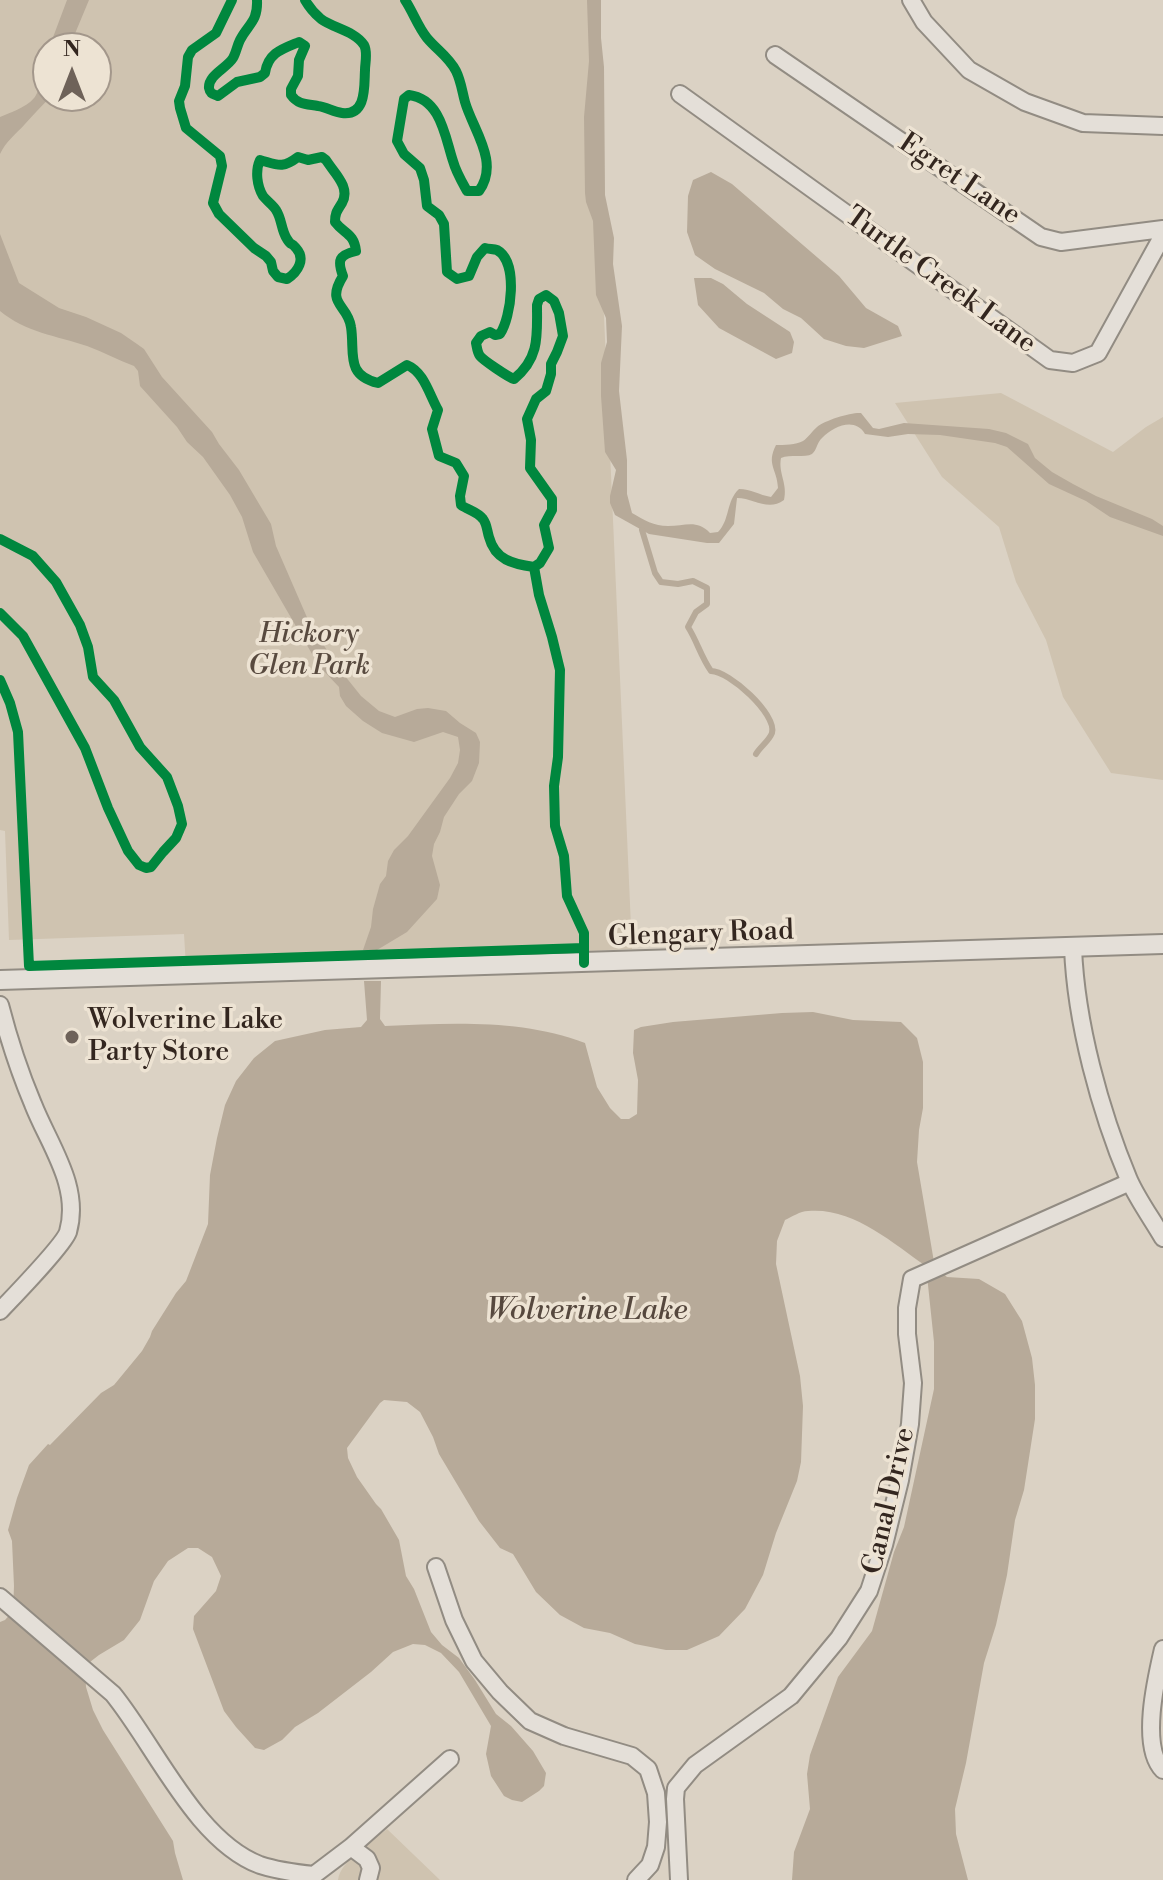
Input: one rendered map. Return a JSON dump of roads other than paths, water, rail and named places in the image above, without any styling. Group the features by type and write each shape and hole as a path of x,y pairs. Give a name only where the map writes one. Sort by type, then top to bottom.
{"street":[{"path":"911,0 924,22 969,70 1025,102 1083,123 1163,126"},
{"name":"Egret Lane","path":"775,55 1041,237 1061,242 1163,229"},
{"name":"Turtle Creek Lane","path":"680,94 1050,360 1073,363 1098,353 1163,235"},
{"name":"Glengary Road","path":"0,980 1163,944"},
{"path":"1073,948 1094,1081 1130,1182 1163,1238"},
{"path":"0,1005 11,1049 66,1176 71,1211 67,1235 0,1311"},
{"name":"Canal Drive","path":"679,1880 676,1788 695,1765 791,1696 839,1638 869,1591 888,1532 910,1424 913,1383 907,1308 912,1279 1130,1182"},
{"path":"436,1567 454,1620 474,1661 530,1721 564,1736 632,1756 648,1769 656,1793 656,1847 650,1865 636,1880"},
{"path":"0,1597 113,1694 198,1817 225,1845 257,1864 317,1878 450,1759"},
{"path":"1163,1649 1155,1682 1150,1737 1159,1767 1163,1770"},
{"path":"658,1822 676,1821"},
{"path":"351,1847 367,1859 371,1868 368,1880"}],"water":[{"path":"67,0 89,0 76,32 55,32"},
{"path":"587,0 601,0 605,195 614,238 613,264 622,326 619,391 627,460 627,494 632,513 658,525 690,524 710,533 718,532 739,489 771,497 778,488 772,462 776,445 800,442 826,422 861,413 873,428 879,429 904,423 1006,433 1028,444 1035,458 1052,472 1163,526 1163,536 1110,517 1086,501 1049,484 1007,447 940,435 888,437 865,434 850,425 838,427 827,434 812,454 781,458 784,500 767,505 737,498 734,524 719,543 649,534 615,515 610,496 616,470 605,452 601,396 601,363 607,342 606,318 596,295 593,221 585,193 584,117 589,61"},
{"path":"32,100 32,112 36,112 8,141 0,154 0,117"},
{"path":"711,172 732,184 839,276 866,308 898,326 902,336 864,348 824,339 801,318 783,309 764,293 715,269 695,255 687,232 688,196 693,180"},
{"path":"0,234 19,283 59,308 121,333 144,349 162,377 212,432 271,524 276,546 309,622 361,696 379,711 395,717 417,709 446,711 476,733 480,742 479,763 472,781 444,817 434,844 432,856 440,885 437,899 407,932 377,950 363,950 388,861 450,778 458,763 458,737 443,732 414,742 382,733 346,706 339,687 319,666 253,552 242,517 230,495 203,457 140,386 134,366 87,346 31,329 0,311"},
{"path":"694,278 711,278 723,284 790,332 794,342 792,353 776,359 719,328 698,305"},
{"name":"Wolverine Lake","path":"364,981 381,981 380,1019 385,1026 512,1026 585,1043 597,1087 621,1119 637,1114 634,1030 641,1027 813,1012 853,1020 901,1022 917,1038 923,1062 923,1108 917,1162 934,1262 947,1277 979,1279 1005,1294 1022,1321 1032,1358 1035,1385 1035,1419 1024,1490 1015,1520 996,1625 984,1663 955,1809 956,1834 968,1880 792,1880 794,1852 810,1809 807,1774 810,1755 838,1677 872,1631 904,1527 934,1389 934,1342 926,1266 856,1220 825,1211 808,1211 785,1220 777,1241 776,1264 800,1376 803,1406 801,1462 763,1575 745,1609 719,1636 687,1650 666,1650 584,1628 560,1615 536,1592 513,1554 500,1548 479,1521 439,1454 420,1412 407,1402 384,1400 380,1403 347,1448 357,1477 399,1540 406,1576 431,1632 459,1658 496,1714 533,1751 546,1773 544,1786 539,1791 522,1802 504,1796 491,1776 486,1754 491,1726 459,1672 441,1653 425,1645 413,1644 393,1652 282,1740 264,1750 255,1748 224,1711 193,1629 194,1616 216,1591 221,1576 212,1557 198,1548 188,1548 168,1561 154,1581 140,1620 124,1640 99,1655 85,1670 93,1710 173,1841 183,1880 0,1880 0,1622 13,1611 12,1541 8,1530 29,1465 101,1393 114,1385 142,1351 186,1281 208,1224 210,1175 217,1138 225,1105 236,1081 254,1058 275,1041 325,1030 361,1027 367,1020"}],"waterway":[{"path":"642,530 655,573 661,582 678,584 693,581 707,588 707,604 696,612 688,627 711,671 740,686 767,715 772,733 756,754"}],"place":[{"name":"Wolverine Lake Party Store","path":"72,1037"}],"park label":[{"name":"Hickory Glen Park","path":"309,651"}]}
